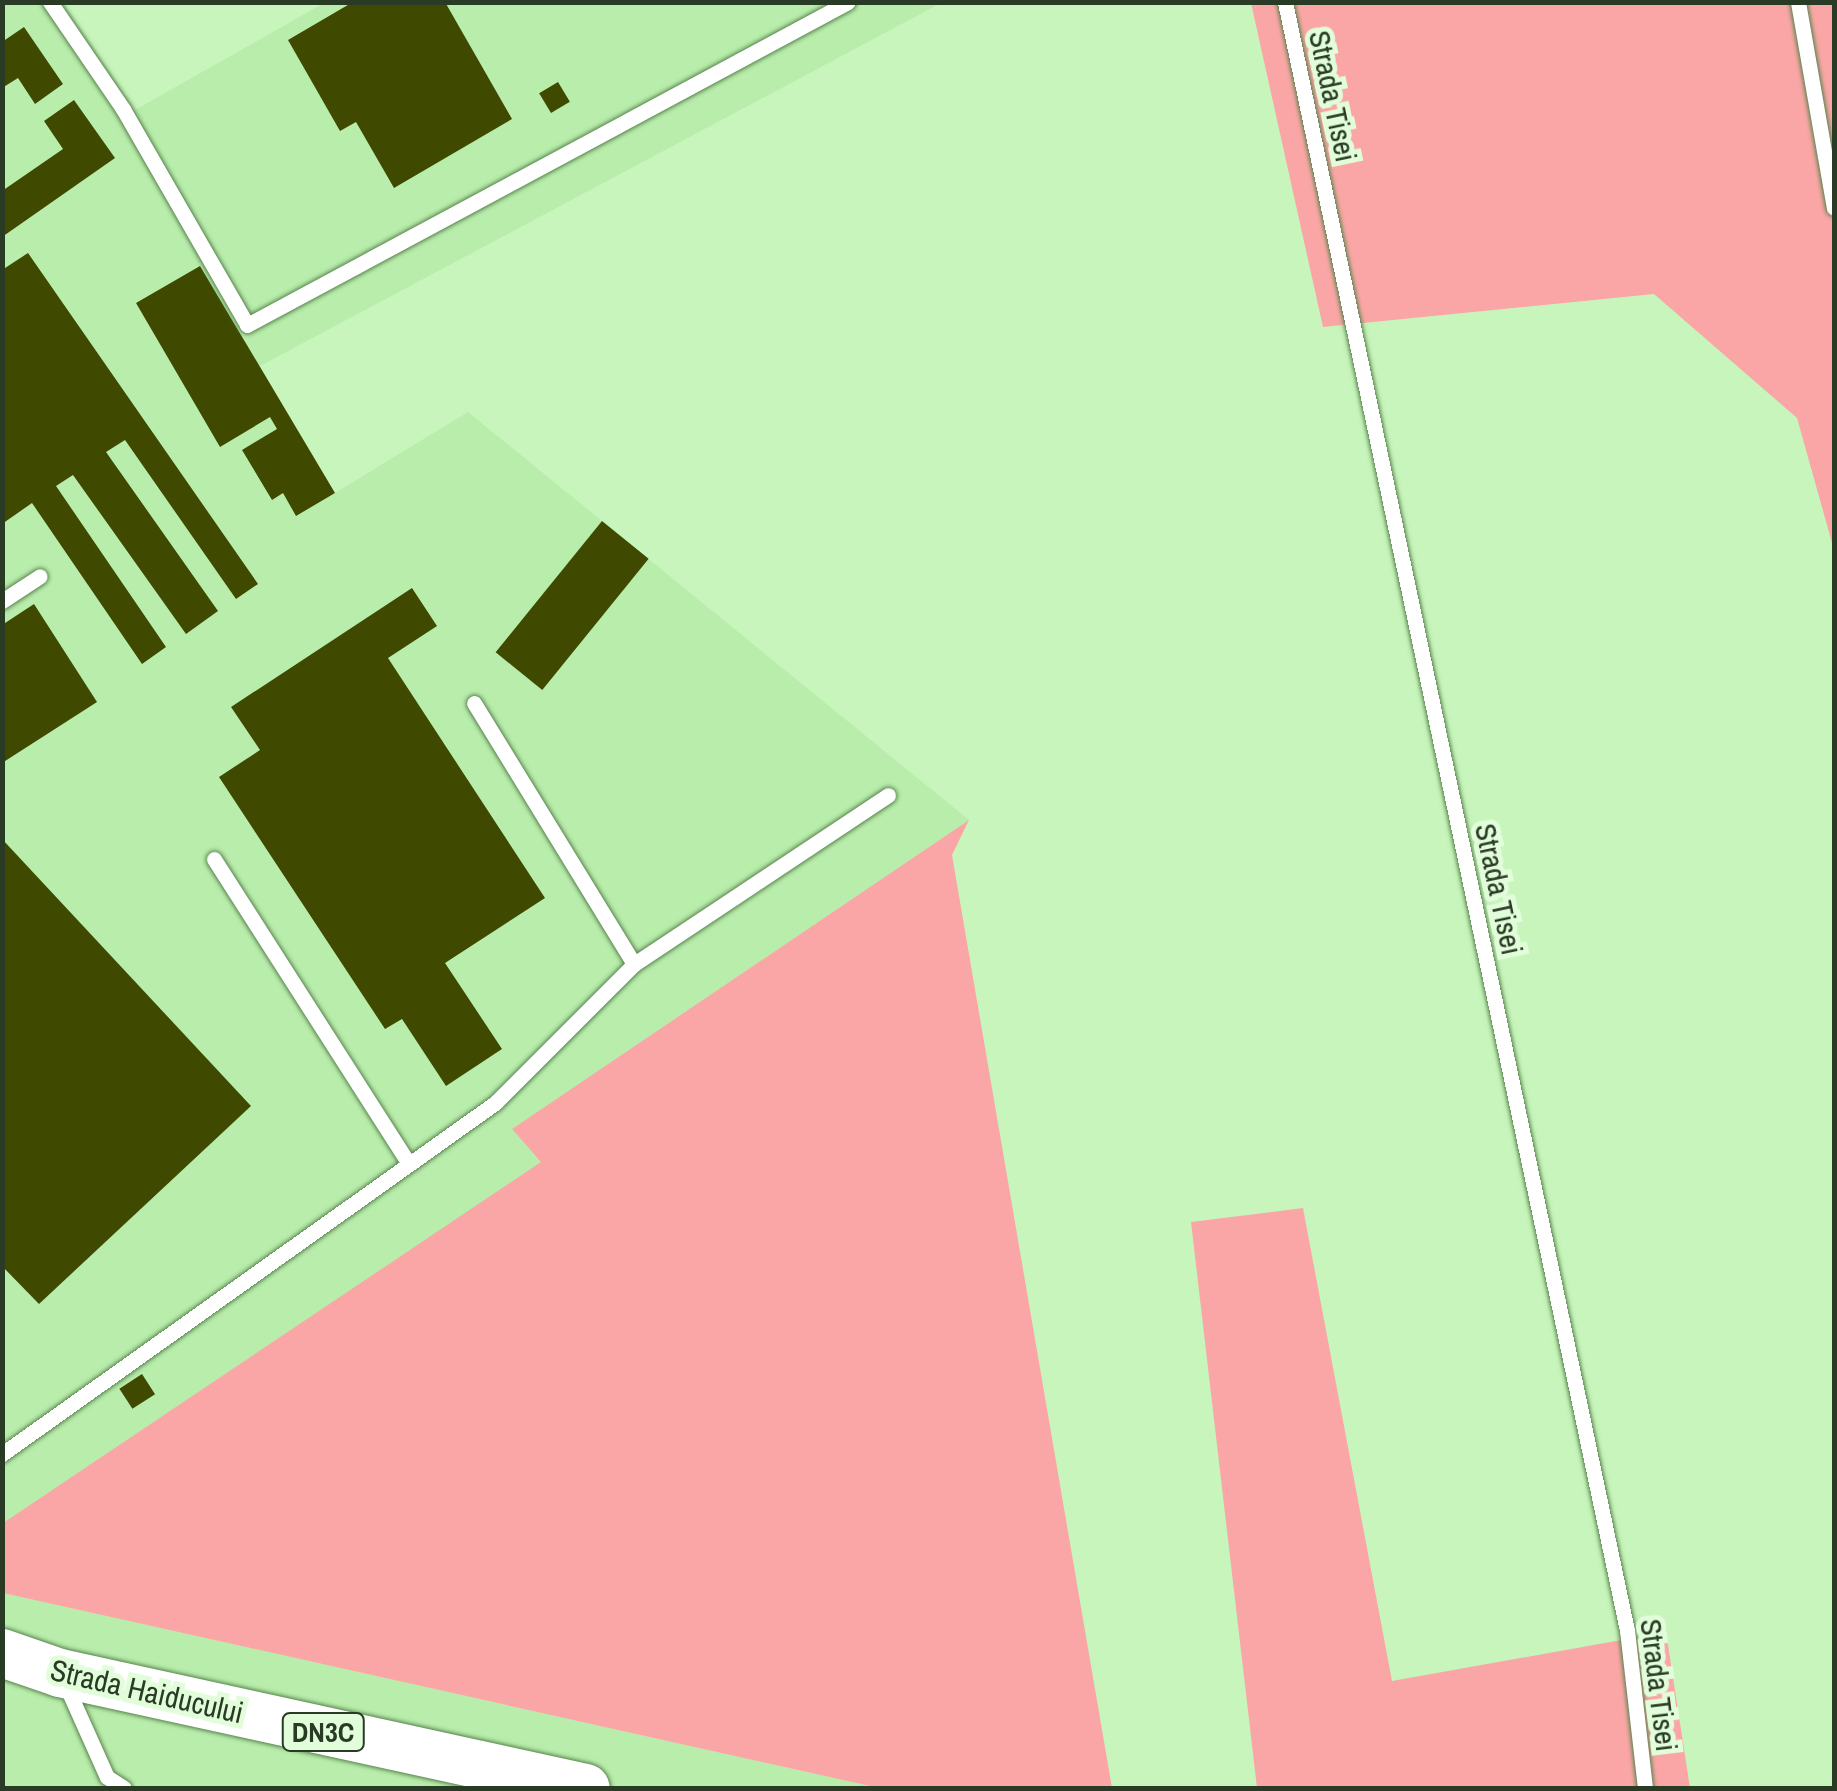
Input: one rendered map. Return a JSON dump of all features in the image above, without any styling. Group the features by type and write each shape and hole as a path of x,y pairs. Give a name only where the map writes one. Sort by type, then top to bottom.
{"main road":[{"name":"Strada Haiducului","path":"2,1654 60,1672 586,1788"}],"lane":[{"path":"50,2 124,109 248,325 848,2"},
{"name":"Strada Tisei","path":"1285,2 1626,1630 1645,1788"},
{"path":"1798,2 1834,208"},
{"path":"2,601 40,576"},
{"path":"474,703 634,964"},
{"path":"2,1454 495,1103 634,964 888,796"},
{"path":"214,860 409,1164"},
{"path":"60,1672 107,1777 124,1788"}],"shaded area":[{"path":"3,3 64,3 135,110 324,3 941,3 258,367 335,493 468,412 969,820 512,1129 542,1162 3,1523"},
{"path":"1251,3 1834,3 1834,550 1797,418 1654,294 1323,327"},
{"path":"969,820 952,855 1112,1788 879,1788 3,1593 3,1523 541,1162 512,1129"},
{"path":"1303,1208 1392,1681 1666,1632 1690,1788 1257,1788 1191,1222"},
{"path":"3,1593 879,1788 3,1788"}],"building":[{"path":"353,2 445,2 512,119 394,188 356,122 340,131 288,40"},
{"path":"24,27 63,84 35,104 18,78 2,88 2,42"},
{"path":"558,82 570,102 551,113 539,93"},
{"path":"74,100 115,158 2,237 2,191 63,149 44,121"},
{"path":"28,253 258,584 236,599 125,440 106,452 218,611 186,634 73,475 56,486 166,647 142,664 32,503 2,524 2,270"},
{"path":"200,266 335,493 296,516 283,493 272,500 242,450 277,429 270,417 220,447 136,303"},
{"path":"602,521 649,559 542,690 496,652"},
{"path":"412,588 437,626 388,658 545,898 445,963 502,1049 446,1086 402,1019 385,1029 219,777 260,750 231,707"},
{"path":"34,604 97,702 2,763 2,625"},
{"path":"2,839 251,1106 39,1304 2,1266"},
{"path":"142,1374 155,1394 132,1409 119,1389"}]}
